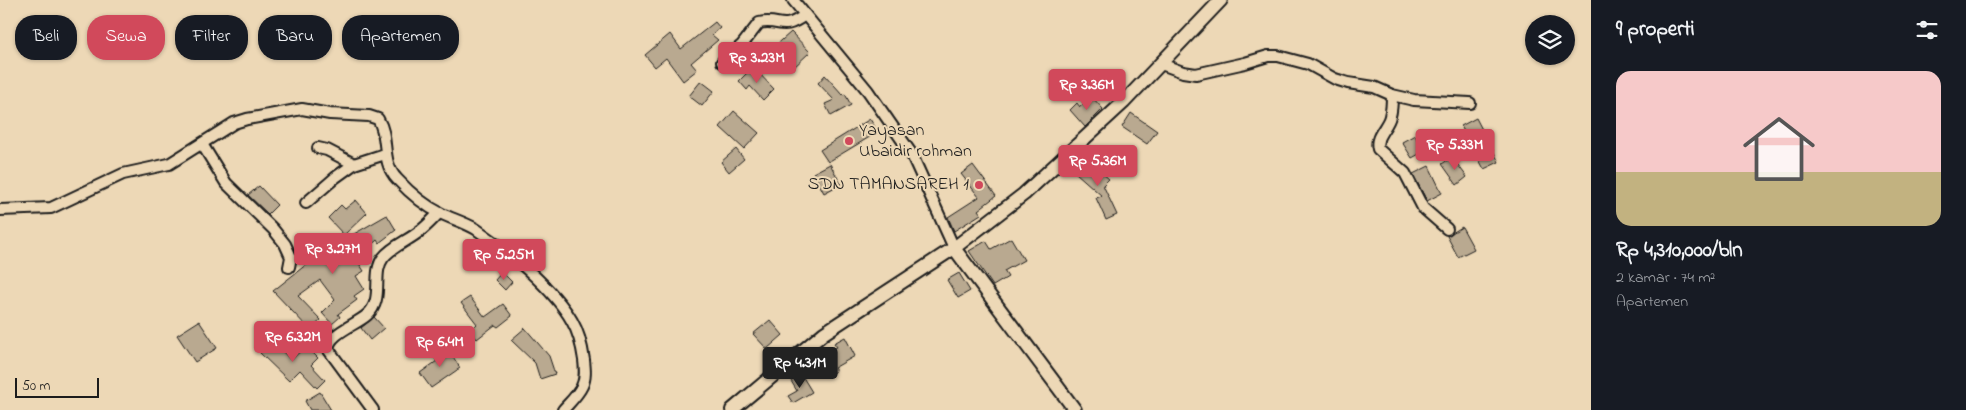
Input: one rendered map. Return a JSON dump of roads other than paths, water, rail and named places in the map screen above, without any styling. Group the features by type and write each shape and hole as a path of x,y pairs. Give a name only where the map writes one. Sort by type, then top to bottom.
{"street":[{"path":"792,0 868,91 911,153 954,248 1075,410"},
{"path":"732,410 824,333 954,248 1024,194 1124,102 1221,0"},
{"path":"722,62 742,45 759,23 767,22 785,25 793,23 805,15"},
{"path":"1161,64 1183,72 1196,74 1268,56 1278,56 1308,64 1335,79 1374,88 1392,95 1414,100 1470,103"},
{"path":"1392,95 1391,115 1388,123 1379,135 1377,145 1380,151 1405,173 1424,210 1435,217 1447,229"},
{"path":"0,210 51,208 123,174 169,164 234,123 248,119 309,109 330,114 369,116 378,119 386,136 385,154 388,166 395,177 415,196 439,213 475,228 514,258 550,292 572,320 580,338 585,373 582,386 563,410"},
{"path":"202,144 226,182 273,229 285,244 291,257 289,267"},
{"path":"318,148 354,164"},
{"path":"306,202 354,164 385,154"},
{"path":"372,410 328,349 328,345 335,337 367,316 373,309 378,294 378,267 382,258 419,232 439,213"}],"place":[{"name":"Yayasan Ubaidir rohman","path":"849,141"},
{"name":"SDN TAMANSAREH 1","path":"979,185"}]}
